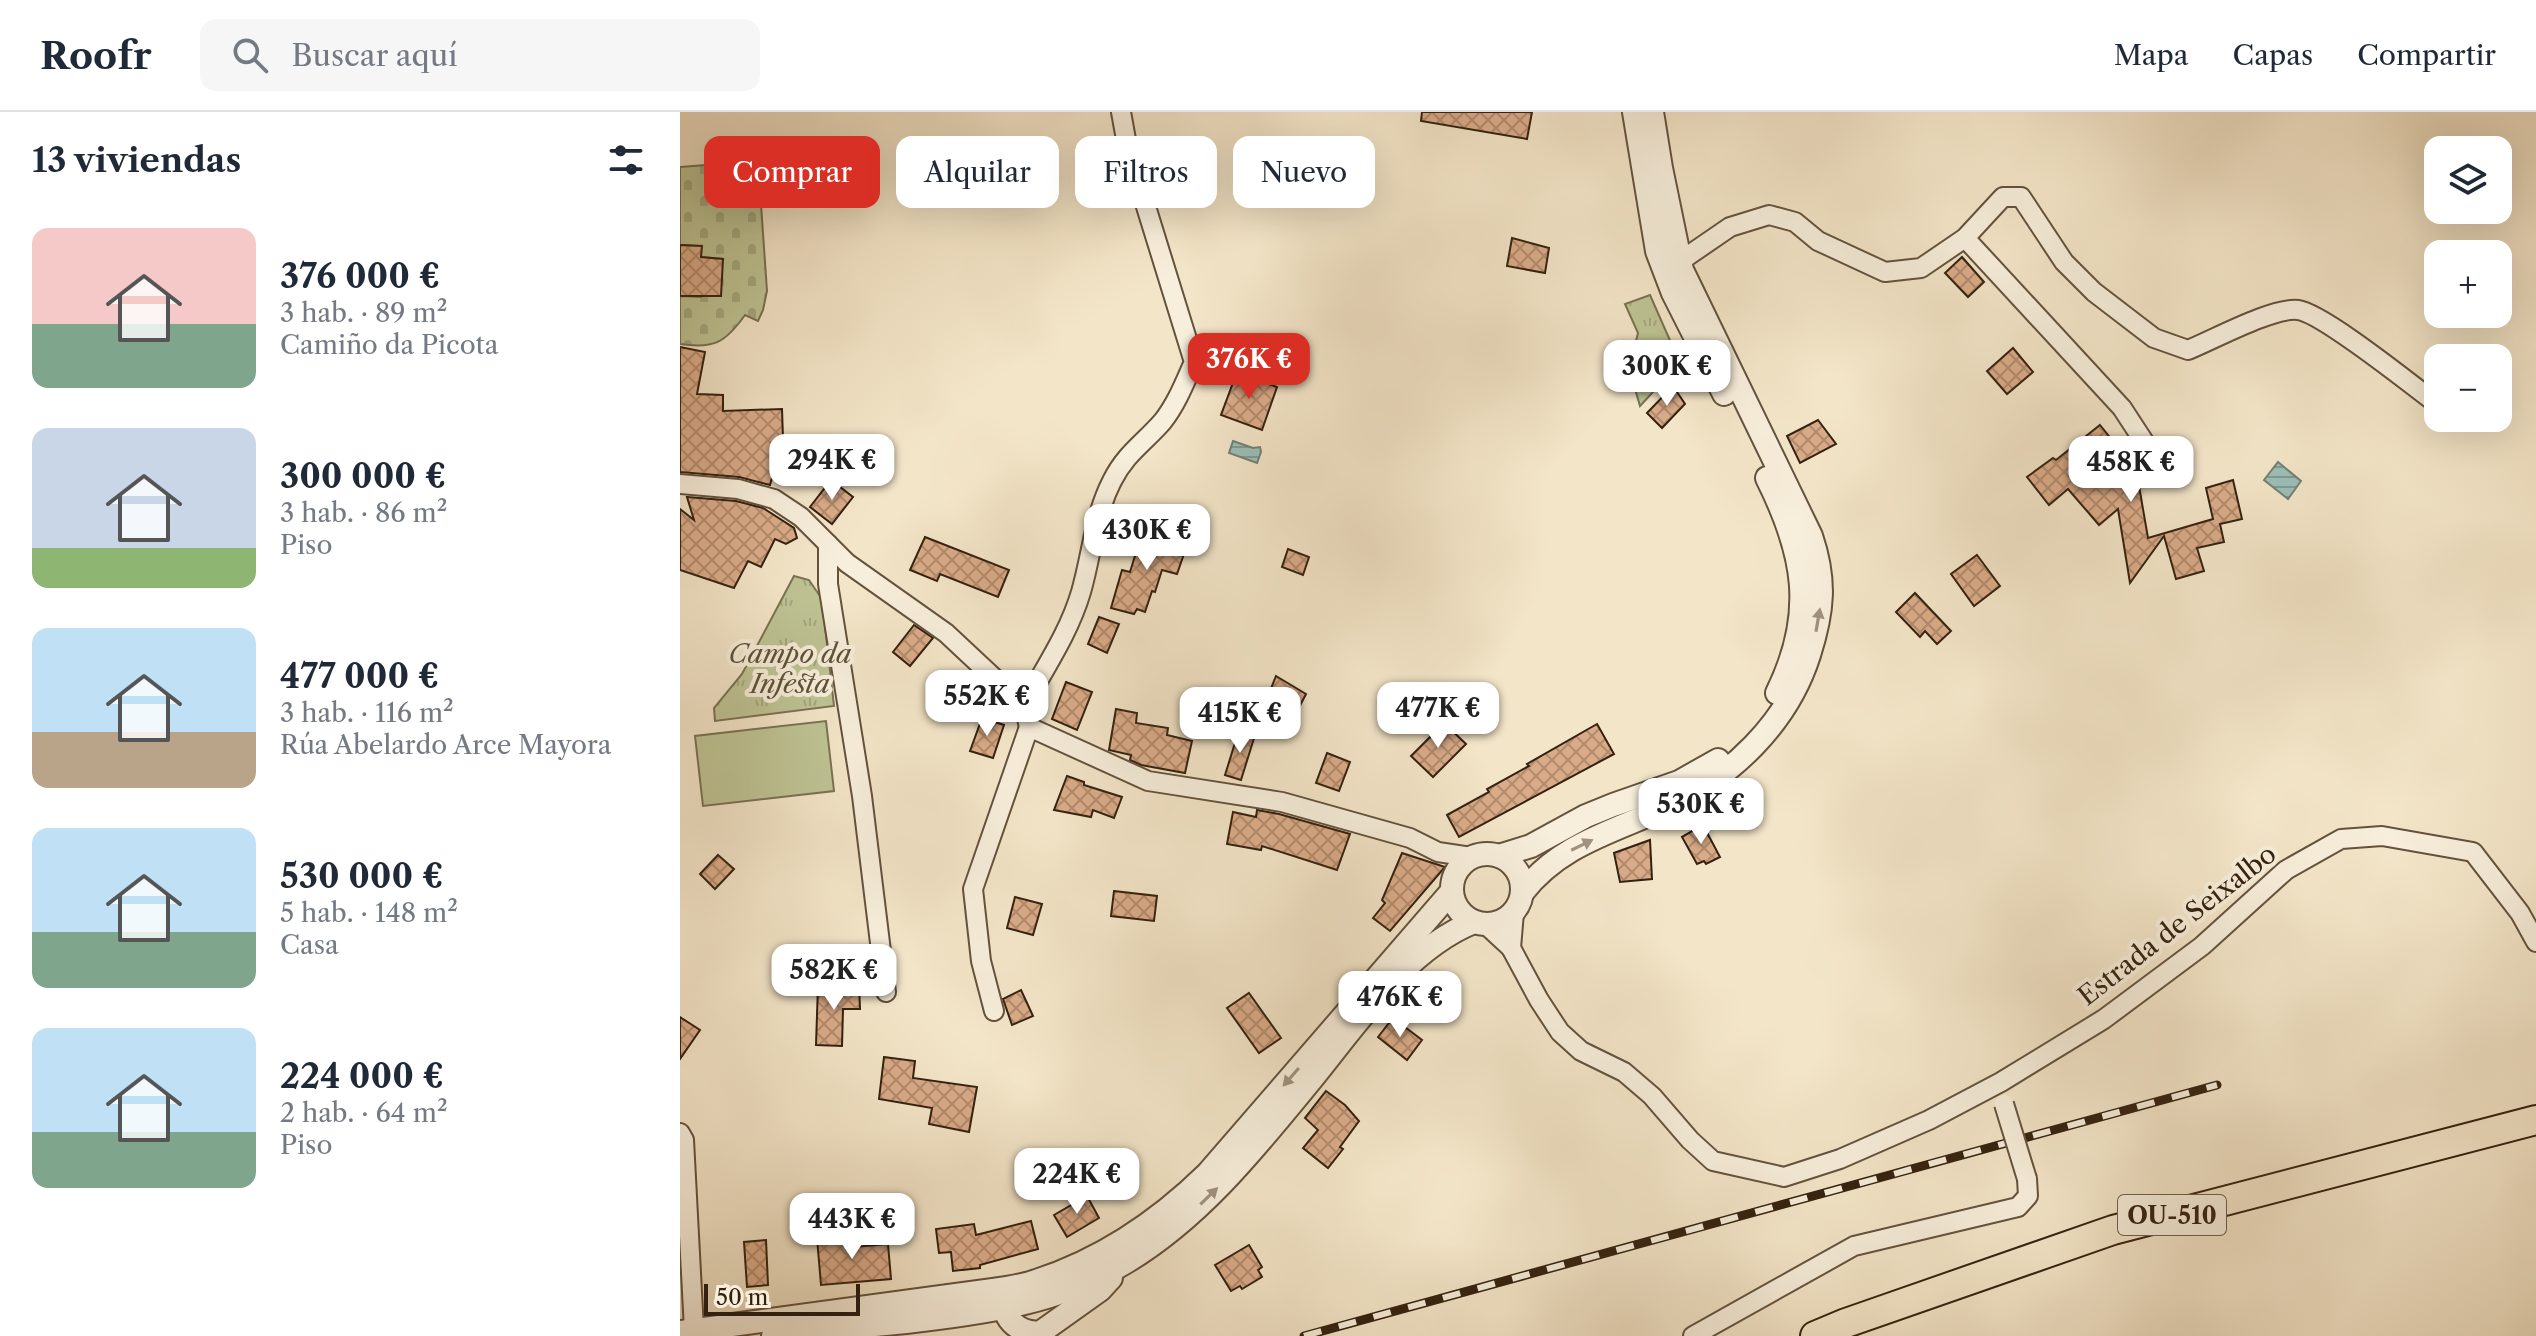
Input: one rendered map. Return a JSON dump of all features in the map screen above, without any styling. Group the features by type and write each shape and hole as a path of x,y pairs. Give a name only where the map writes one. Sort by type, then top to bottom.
{"main road":[{"name":"OU-510","path":"1815,1336 2113,1230 2536,1120"}],"street":[{"path":"1024,706 1071,618 1097,519 1114,477 1126,456 1174,406 1194,362 1127,145 1121,112"},
{"path":"1049,1292 1110,1260 1145,1237 1237,1140 1460,873 1481,854 1499,856 1531,846 1586,816 1679,782 1717,761 1748,732 1774,699 1792,657 1799,627 1802,583 1795,544 1777,497 1668,280 1652,228 1634,112"},
{"path":"1652,112 1678,254"},
{"path":"1004,1304 1009,1319 1019,1328 1031,1333 1041,1332 1100,1290 1125,1263 1182,1221 1224,1182 1363,1017 1410,965 1437,941 1480,923 1496,923 1556,858 1702,788 1757,744 1792,695 1806,665 1815,634 1822,593 1819,559 1678,254 1664,232 1659,217 1651,153 1644,143 1637,140"},
{"path":"1678,254 1730,227 1769,215 1795,222 1818,241 1885,272 1921,268 1965,238 2003,197 2021,197 2064,262 2094,292 2154,338 2188,350 2253,322 2299,310 2323,320 2424,394"},
{"path":"1965,238 2122,408 2154,457"},
{"path":"680,484 738,489 774,499 801,517 847,563 946,633 1024,706 1029,727 973,889 981,961 994,1011"},
{"path":"828,544 828,584 862,796 886,992"},
{"path":"1029,727 1148,781 1282,802 1410,838 1438,852 1460,873 1458,910 1511,948"},
{"name":"Estrada de Seixalbo","path":"1511,948 1560,1032 1581,1051 1624,1072 1652,1096 1690,1140 1713,1161 1784,1177 1840,1159 1904,1132 2001,1082 2104,1019 2202,946 2286,870 2341,839 2382,836 2473,852 2520,913 2536,942"},
{"path":"1499,856 1511,863 1522,883 1511,948"},
{"path":"1693,1336 1854,1246 2018,1207 2028,1196 2027,1179 2004,1104 2001,1082"},
{"path":"680,1133 684,1140 687,1331 1034,1282 1094,1256 1143,1227 1181,1199"},
{"path":"773,1336 1004,1304 1049,1292 1125,1263"},
{"path":"1049,1292 1057,1303 1053,1323"},
{"path":"912,1301 946,1308 1004,1304"}],"green space":[{"path":"704,165 704,208 761,208 767,291 763,310 758,321 745,315 725,338 702,346 680,344 680,296 701,297 723,259 701,257 701,246 680,245 680,167"},
{"path":"1650,295 1680,363 1640,406 1629,368 1638,333 1625,304"},
{"name":"Campo da Infesta","path":"794,576 809,580 822,599 834,706 715,721 714,708 742,674"},
{"path":"826,721 834,791 703,806 695,736"}],"water":[{"path":"1233,441 1253,448 1260,447 1257,463 1229,453"},
{"path":"2278,462 2301,481 2288,499 2264,480"}],"building":[{"path":"1422,112 1532,112 1527,139 1421,121"},
{"path":"1512,238 1549,248 1545,273 1507,266"},
{"path":"680,245 702,246 701,257 723,259 721,296 680,296"},
{"path":"1962,257 1984,282 1968,297 1945,273"},
{"path":"680,347 705,352 697,394 723,395 723,411 782,409 783,439 770,485 739,477 680,472"},
{"path":"2013,348 2033,372 2007,394 1987,371"},
{"path":"1237,372 1277,387 1262,430 1221,415"},
{"path":"1673,386 1685,404 1662,428 1647,413"},
{"path":"1818,420 1836,444 1800,463 1787,436"},
{"path":"2100,425 2116,445 2109,452 2139,486 2148,538 2213,519 2206,488 2233,480 2242,519 2220,524 2224,542 2197,548 2204,571 2176,579 2164,536 2130,583 2118,509 2099,525 2068,489 2049,505 2027,477 2053,458 2056,460"},
{"path":"831,480 853,497 832,524 810,507"},
{"path":"687,497 736,501 763,508 794,528 797,538 786,544 775,539 761,567 748,561 734,588 680,570 680,509 694,520"},
{"path":"1143,530 1187,545 1177,574 1162,570 1145,612 1137,609 1134,614 1111,608 1122,570 1130,572"},
{"path":"925,537 1009,570 998,597 940,574 937,581 910,570"},
{"path":"1288,549 1309,557 1303,575 1282,567"},
{"path":"1977,555 2000,586 1974,606 1951,574"},
{"path":"1915,593 1951,631 1937,644 1925,631 1920,637 1896,612"},
{"path":"1099,617 1119,624 1107,653 1088,644"},
{"path":"914,625 933,638 910,666 893,652"},
{"path":"1276,676 1306,694 1286,732 1260,716"},
{"path":"1066,682 1092,692 1077,730 1052,719"},
{"path":"1116,709 1137,713 1136,723 1168,728 1167,735 1192,741 1185,773 1141,765 1130,760 1131,755 1109,750"},
{"path":"982,718 1004,725 993,758 970,751"},
{"path":"1444,723 1466,744 1433,777 1411,756"},
{"path":"1597,724 1614,754 1459,837 1447,815"},
{"path":"1239,730 1255,735 1241,780 1225,775"},
{"path":"1327,753 1350,762 1339,791 1316,783"},
{"path":"1067,776 1122,797 1114,818 1093,810 1091,817 1054,810"},
{"path":"1257,810 1350,834 1337,870 1262,846 1261,850 1227,844 1233,812 1256,817"},
{"path":"1703,825 1720,857 1706,864 1704,861 1697,864 1682,837"},
{"path":"1650,840 1652,879 1620,882 1614,853"},
{"path":"1402,853 1445,867 1390,931 1373,918 1385,903 1382,900"},
{"path":"718,855 734,869 715,889 700,874"},
{"path":"1114,891 1157,896 1154,921 1111,916"},
{"path":"1015,897 1042,904 1033,935 1007,928"},
{"path":"818,985 859,985 860,1009 843,1009 842,1046 816,1045"},
{"path":"1021,990 1033,1016 1012,1025 1003,999"},
{"path":"1249,993 1281,1038 1259,1053 1227,1008"},
{"path":"680,1017 700,1030 680,1059"},
{"path":"1393,1018 1422,1040 1407,1060 1378,1037"},
{"path":"884,1057 915,1061 913,1078 977,1087 969,1132 929,1124 932,1108 879,1099"},
{"path":"1326,1091 1345,1105 1359,1121 1328,1168 1303,1148 1318,1130 1305,1118"},
{"path":"1087,1196 1099,1218 1067,1237 1054,1215"},
{"path":"1031,1221 1038,1249 980,1265 980,1268 953,1271 951,1252 939,1253 936,1229 974,1224 976,1235"},
{"path":"855,1237 854,1247 888,1244 891,1279 821,1285 817,1238"},
{"path":"766,1240 768,1285 747,1287 744,1242"},
{"path":"1249,1245 1262,1267 1258,1270 1262,1277 1242,1289 1240,1286 1231,1291 1215,1265"}],"railway":[{"path":"1304,1336 2217,1085"}]}
